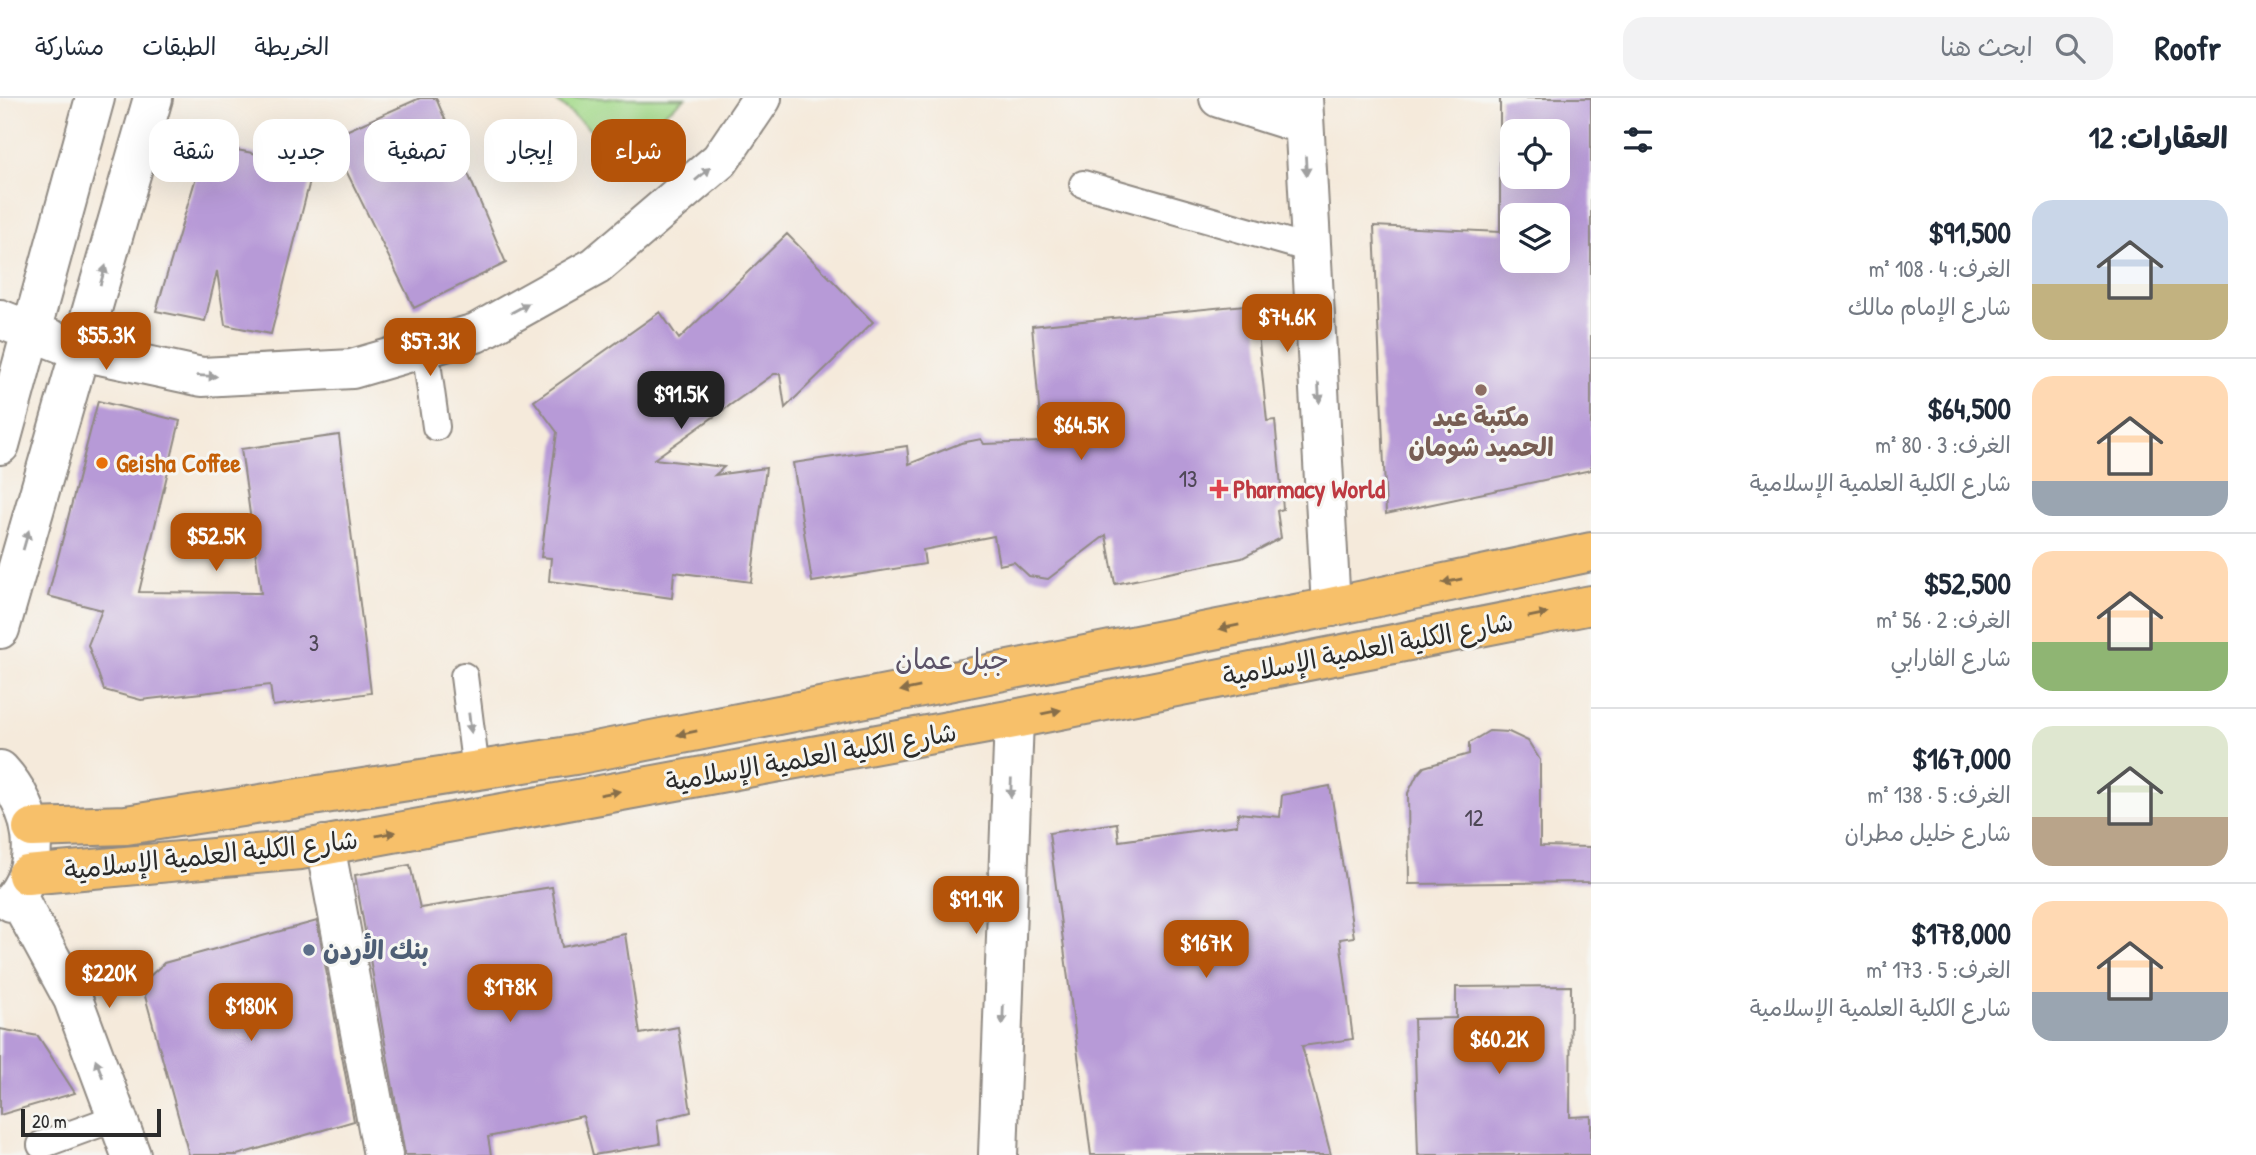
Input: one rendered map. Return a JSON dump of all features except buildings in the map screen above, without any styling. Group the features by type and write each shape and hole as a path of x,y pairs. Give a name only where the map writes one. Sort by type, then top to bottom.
{"main road":[{"name":"شارع الكلية العلمية الإسلامية","path":"32,828 126,825 575,755 1331,607 1591,552"},
{"name":"شارع الكلية العلمية الإسلامية","path":"14,895 325,845 1014,719 1591,605"}],"street":[{"path":"0,445 15,325 95,98"},
{"path":"0,629 153,98"},
{"path":"15,325 81,351 202,377 352,369 476,333 596,266 720,160 762,98"},
{"path":"1219,98 1304,111 1331,607"},
{"path":"998,1155 1014,719"},
{"path":"0,770 24,804 32,828 32,852 14,895 73,999 131,1155"},
{"path":"325,845 383,1155"}],"lane":[{"path":"1083,184 1311,249"},
{"path":"425,348 436,427"},
{"path":"464,676 476,771"},
{"path":"40,1145 118,1117"}],"green space":[{"path":"553,98 685,98 657,119 591,119 591,130"}],"place":[{"name":"مكتبة عبد الحميد شومان","path":"1481,390"},
{"name":"Geisha Coffee","path":"102,463"},
{"name":"Pharmacy World","path":"1219,489"},
{"name":"بنك الأردن","path":"309,950"}],"district":[{"name":"جبل عمان","path":"952,659"}]}
